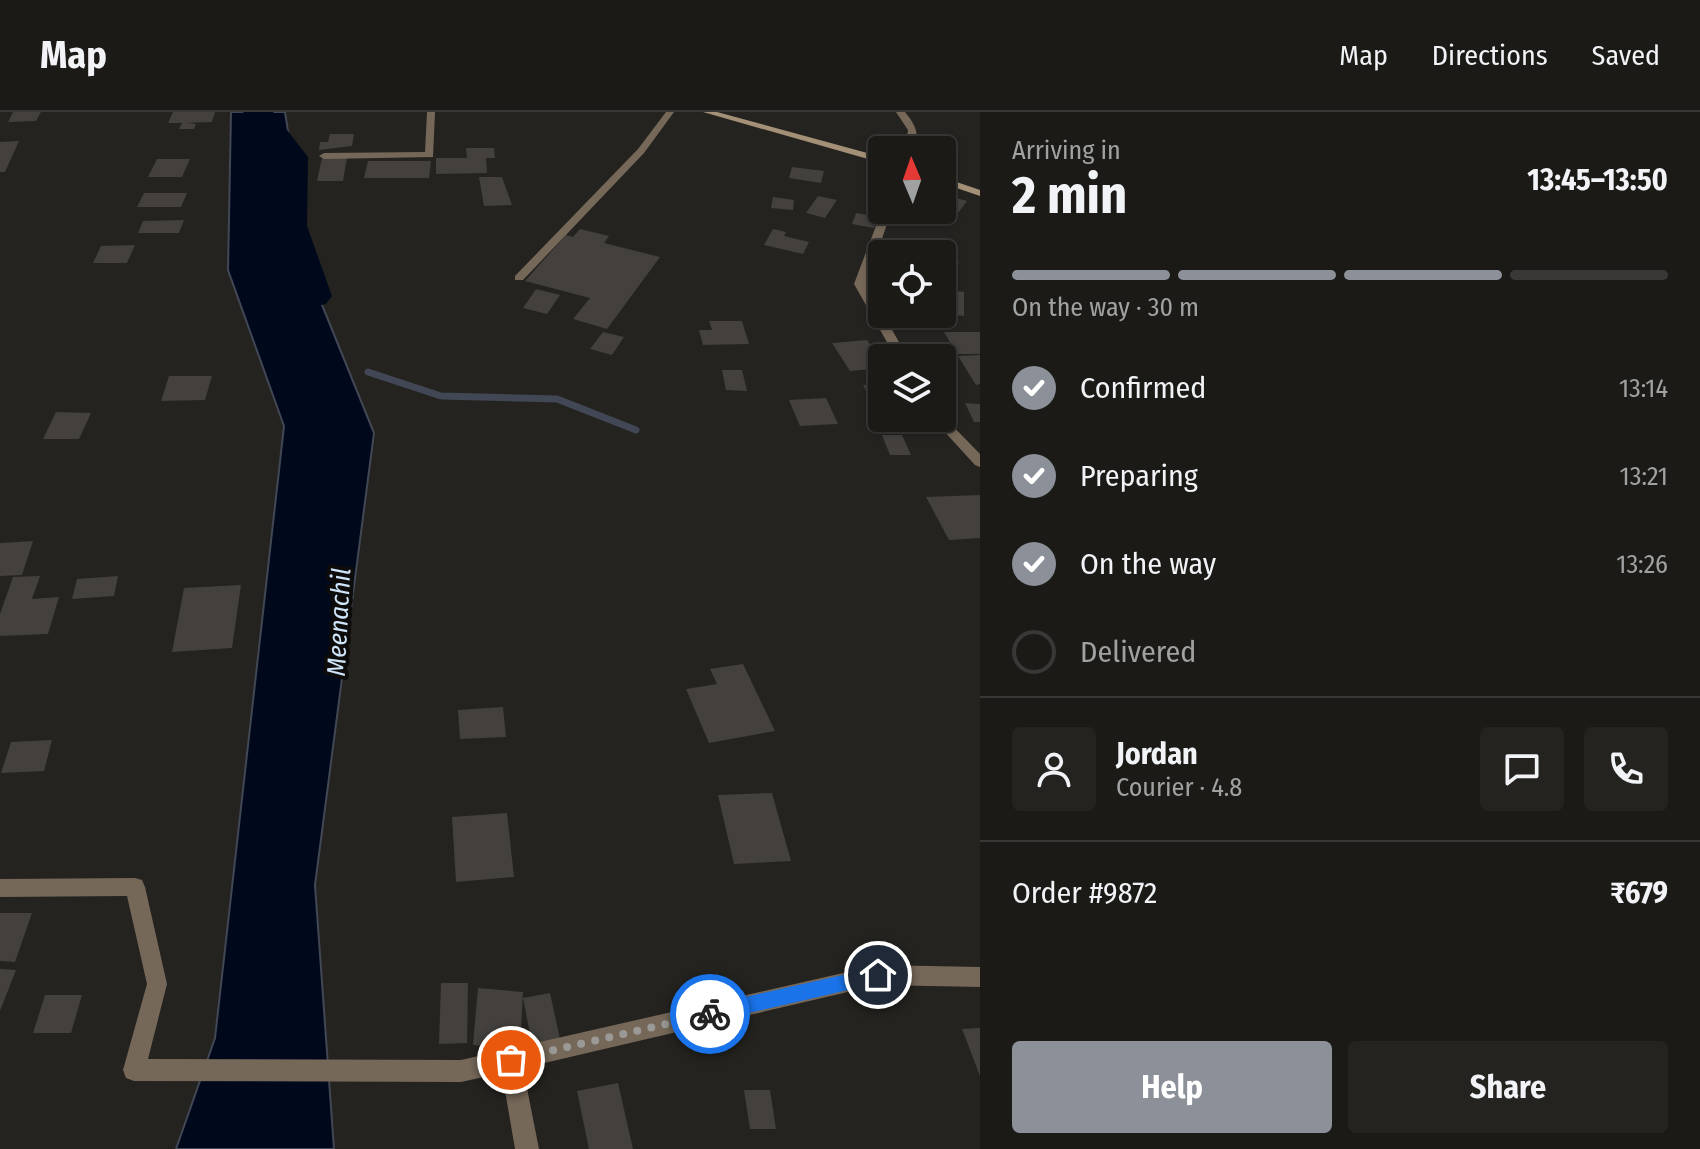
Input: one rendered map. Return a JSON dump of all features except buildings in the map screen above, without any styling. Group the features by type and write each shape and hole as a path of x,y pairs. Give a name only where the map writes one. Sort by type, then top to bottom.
{"main road":[{"path":"707,112 868,156"},
{"path":"956,185 980,193"}],"street":[{"path":"324,156 430,155 431,112"},
{"path":"519,278 641,151 670,112"},
{"path":"900,112 912,126 914,136"},
{"path":"882,224 860,284 894,344"},
{"path":"952,432 980,462"},
{"path":"0,888 135,887 157,984 134,1070 461,1071 878,975 980,977"},
{"path":"511,1060 527,1149"}],"water":[{"path":"231,112 285,112 292,157 290,226 374,433 315,885 334,1149 176,1149 215,1038 284,426 228,270"}],"waterway":[{"name":"Meenachil","path":"258,112 292,157 290,226 313,296"},
{"path":"368,372 441,396 557,399 636,430"}],"way so far":[{"path":"511,1060 710,1014"}],"route":[{"path":"710,1014 878,975"}]}
